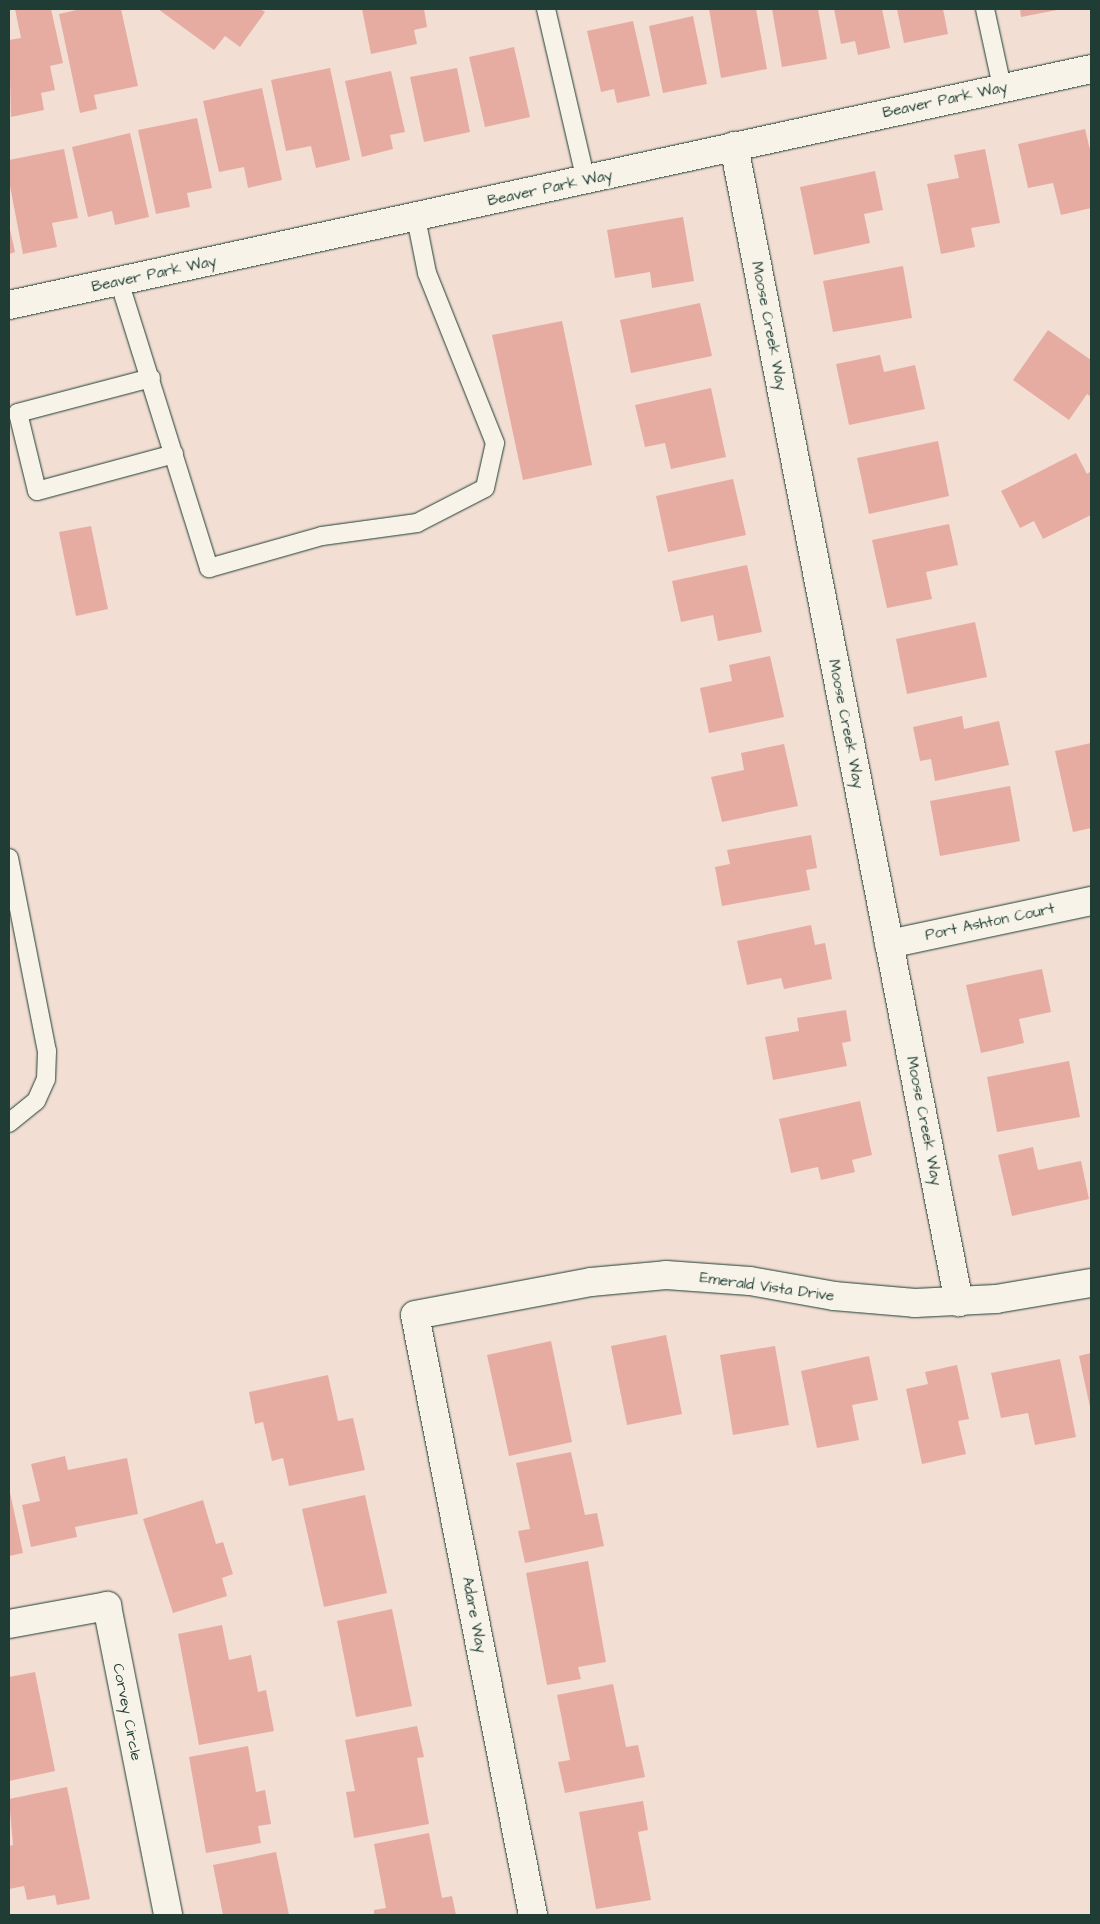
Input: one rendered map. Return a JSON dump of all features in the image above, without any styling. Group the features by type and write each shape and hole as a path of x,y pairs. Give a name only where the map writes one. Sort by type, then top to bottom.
{"street":[{"name":"Beaver Park Way","path":"9,305 586,181 734,146 1091,69"},
{"name":"Moose Creek Way","path":"734,146 959,1302"},
{"name":"Port Ashton Court","path":"889,944 1091,901"},
{"name":"Emerald Vista Drive","path":"415,1315 591,1282 666,1275 750,1281 868,1300 959,1302 1091,1283"},
{"name":"Adare Way","path":"415,1315 533,1915"},
{"name":"Corvey Circle","path":"9,1624 107,1606 168,1915"}],"lane":[{"path":"546,9 586,181"},
{"path":"985,9 1002,87"},
{"path":"119,281 151,378 209,568 322,536 417,523 485,488 495,443 427,273 416,218"},
{"path":"151,378 18,413 37,491 174,454"},
{"path":"9,858 47,1051 46,1079 36,1101 9,1123"}],"building":[{"path":"15,9 51,9 63,63 50,66 55,90 41,93 44,110 11,117 9,40 21,38"},
{"path":"81,9 121,9 138,86 94,95 97,109 80,113 59,14"},
{"path":"158,9 260,9 265,12 240,47 225,36 214,50"},
{"path":"362,9 424,9 427,27 414,30 417,44 371,54"},
{"path":"709,9 756,9 767,69 721,78"},
{"path":"772,9 818,9 827,59 782,67"},
{"path":"834,9 882,9 890,48 858,55 855,41 841,44"},
{"path":"897,9 943,9 948,34 904,43"},
{"path":"1020,9 1056,9 1057,10 1021,17"},
{"path":"693,16 707,84 663,93 649,26"},
{"path":"633,21 650,96 617,103 614,89 601,92 587,31"},
{"path":"514,47 530,117 485,127 469,57"},
{"path":"330,68 350,160 316,168 311,146 286,151 271,80"},
{"path":"457,68 470,132 424,142 410,77"},
{"path":"391,71 405,132 390,135 393,149 362,157 345,81"},
{"path":"262,88 282,180 248,188 244,167 219,172 203,101"},
{"path":"197,118 212,188 187,193 190,207 156,214 138,130"},
{"path":"1085,129 1091,154 1091,208 1061,215 1053,183 1028,188 1018,144"},
{"path":"130,133 149,217 115,225 112,211 88,217 72,147"},
{"path":"64,149 78,218 52,223 57,247 23,254 9,181 9,160"},
{"path":"985,149 1000,223 971,228 975,247 941,254 927,184 959,178 954,155"},
{"path":"875,171 883,210 864,214 870,243 814,255 800,187"},
{"path":"683,217 694,281 652,288 650,272 615,278 607,230"},
{"path":"9,225 15,252 9,254"},
{"path":"903,266 912,318 833,332 823,281"},
{"path":"700,303 712,356 631,373 620,320"},
{"path":"562,321 592,465 523,480 492,335"},
{"path":"1048,330 1091,360 1091,397 1087,394 1069,420 1013,380"},
{"path":"880,355 884,372 915,365 925,409 849,425 836,364"},
{"path":"711,388 726,457 671,469 665,443 645,447 635,405"},
{"path":"938,441 949,496 869,514 857,458"},
{"path":"1076,453 1087,474 1091,471 1091,515 1043,539 1034,521 1020,528 1001,491"},
{"path":"733,479 746,535 668,552 656,496"},
{"path":"949,524 958,565 926,572 932,599 887,608 872,540"},
{"path":"91,526 108,609 76,616 59,532"},
{"path":"747,565 762,632 718,641 713,615 681,622 672,581"},
{"path":"975,622 987,677 907,694 896,639"},
{"path":"770,656 784,717 709,733 700,688 732,681 729,665"},
{"path":"962,716 964,729 999,721 1009,765 935,781 931,759 920,761 913,727"},
{"path":"1091,743 1091,828 1073,832 1055,751"},
{"path":"784,744 798,806 722,822 711,777 744,770 741,753"},
{"path":"1010,786 1020,841 940,856 930,801"},
{"path":"811,835 817,868 806,870 810,890 722,906 715,867 730,864 727,850"},
{"path":"811,925 815,945 825,943 832,979 784,989 781,978 747,985 737,941"},
{"path":"1042,969 1051,1012 1019,1019 1024,1043 981,1053 966,985"},
{"path":"846,1010 851,1041 842,1043 847,1066 773,1080 765,1037 799,1031 797,1018"},
{"path":"1069,1061 1080,1117 997,1132 987,1077"},
{"path":"860,1101 872,1155 852,1160 855,1172 821,1180 818,1167 791,1173 779,1119"},
{"path":"1033,1147 1038,1170 1081,1161 1089,1199 1012,1216 998,1155"},
{"path":"666,1335 682,1414 627,1425 611,1346"},
{"path":"551,1341 572,1442 509,1456 487,1355"},
{"path":"775,1346 789,1425 733,1435 720,1355"},
{"path":"1091,1353 1091,1407 1090,1407 1079,1356"},
{"path":"869,1356 878,1400 852,1405 859,1440 817,1448 801,1371"},
{"path":"1060,1359 1076,1437 1035,1445 1028,1413 1001,1418 991,1373"},
{"path":"957,1365 969,1419 958,1421 966,1454 922,1464 906,1389 928,1384 925,1372"},
{"path":"328,1375 338,1421 353,1418 365,1470 289,1486 283,1458 272,1461 263,1422 255,1424 249,1392"},
{"path":"571,1452 585,1515 597,1513 604,1546 525,1563 518,1531 530,1529 516,1463"},
{"path":"65,1456 68,1470 127,1458 138,1514 75,1527 77,1537 31,1547 22,1505 40,1501 31,1464"},
{"path":"9,1488 23,1553 9,1556"},
{"path":"365,1495 387,1593 324,1607 302,1509"},
{"path":"203,1500 216,1544 223,1542 233,1574 222,1578 227,1596 173,1613 143,1519"},
{"path":"588,1561 606,1662 578,1667 581,1679 547,1685 526,1573"},
{"path":"392,1609 412,1706 356,1717 337,1621"},
{"path":"222,1625 229,1660 251,1655 258,1692 266,1690 274,1731 199,1745 178,1634"},
{"path":"35,1672 55,1771 9,1781 9,1677"},
{"path":"613,1684 626,1747 638,1745 645,1777 565,1793 558,1762 570,1760 557,1695"},
{"path":"417,1726 424,1757 417,1758 429,1824 354,1838 346,1792 355,1791 345,1740"},
{"path":"248,1746 256,1792 265,1790 271,1824 258,1826 261,1843 206,1853 189,1757"},
{"path":"67,1787 90,1899 57,1905 55,1895 27,1900 24,1886 9,1889 9,1846 13,1845 9,1799"},
{"path":"643,1801 648,1830 638,1832 651,1900 596,1909 579,1812"},
{"path":"429,1833 442,1898 452,1896 456,1915 374,1915 374,1910 386,1908 374,1844"},
{"path":"276,1852 289,1915 223,1915 213,1865"}]}
